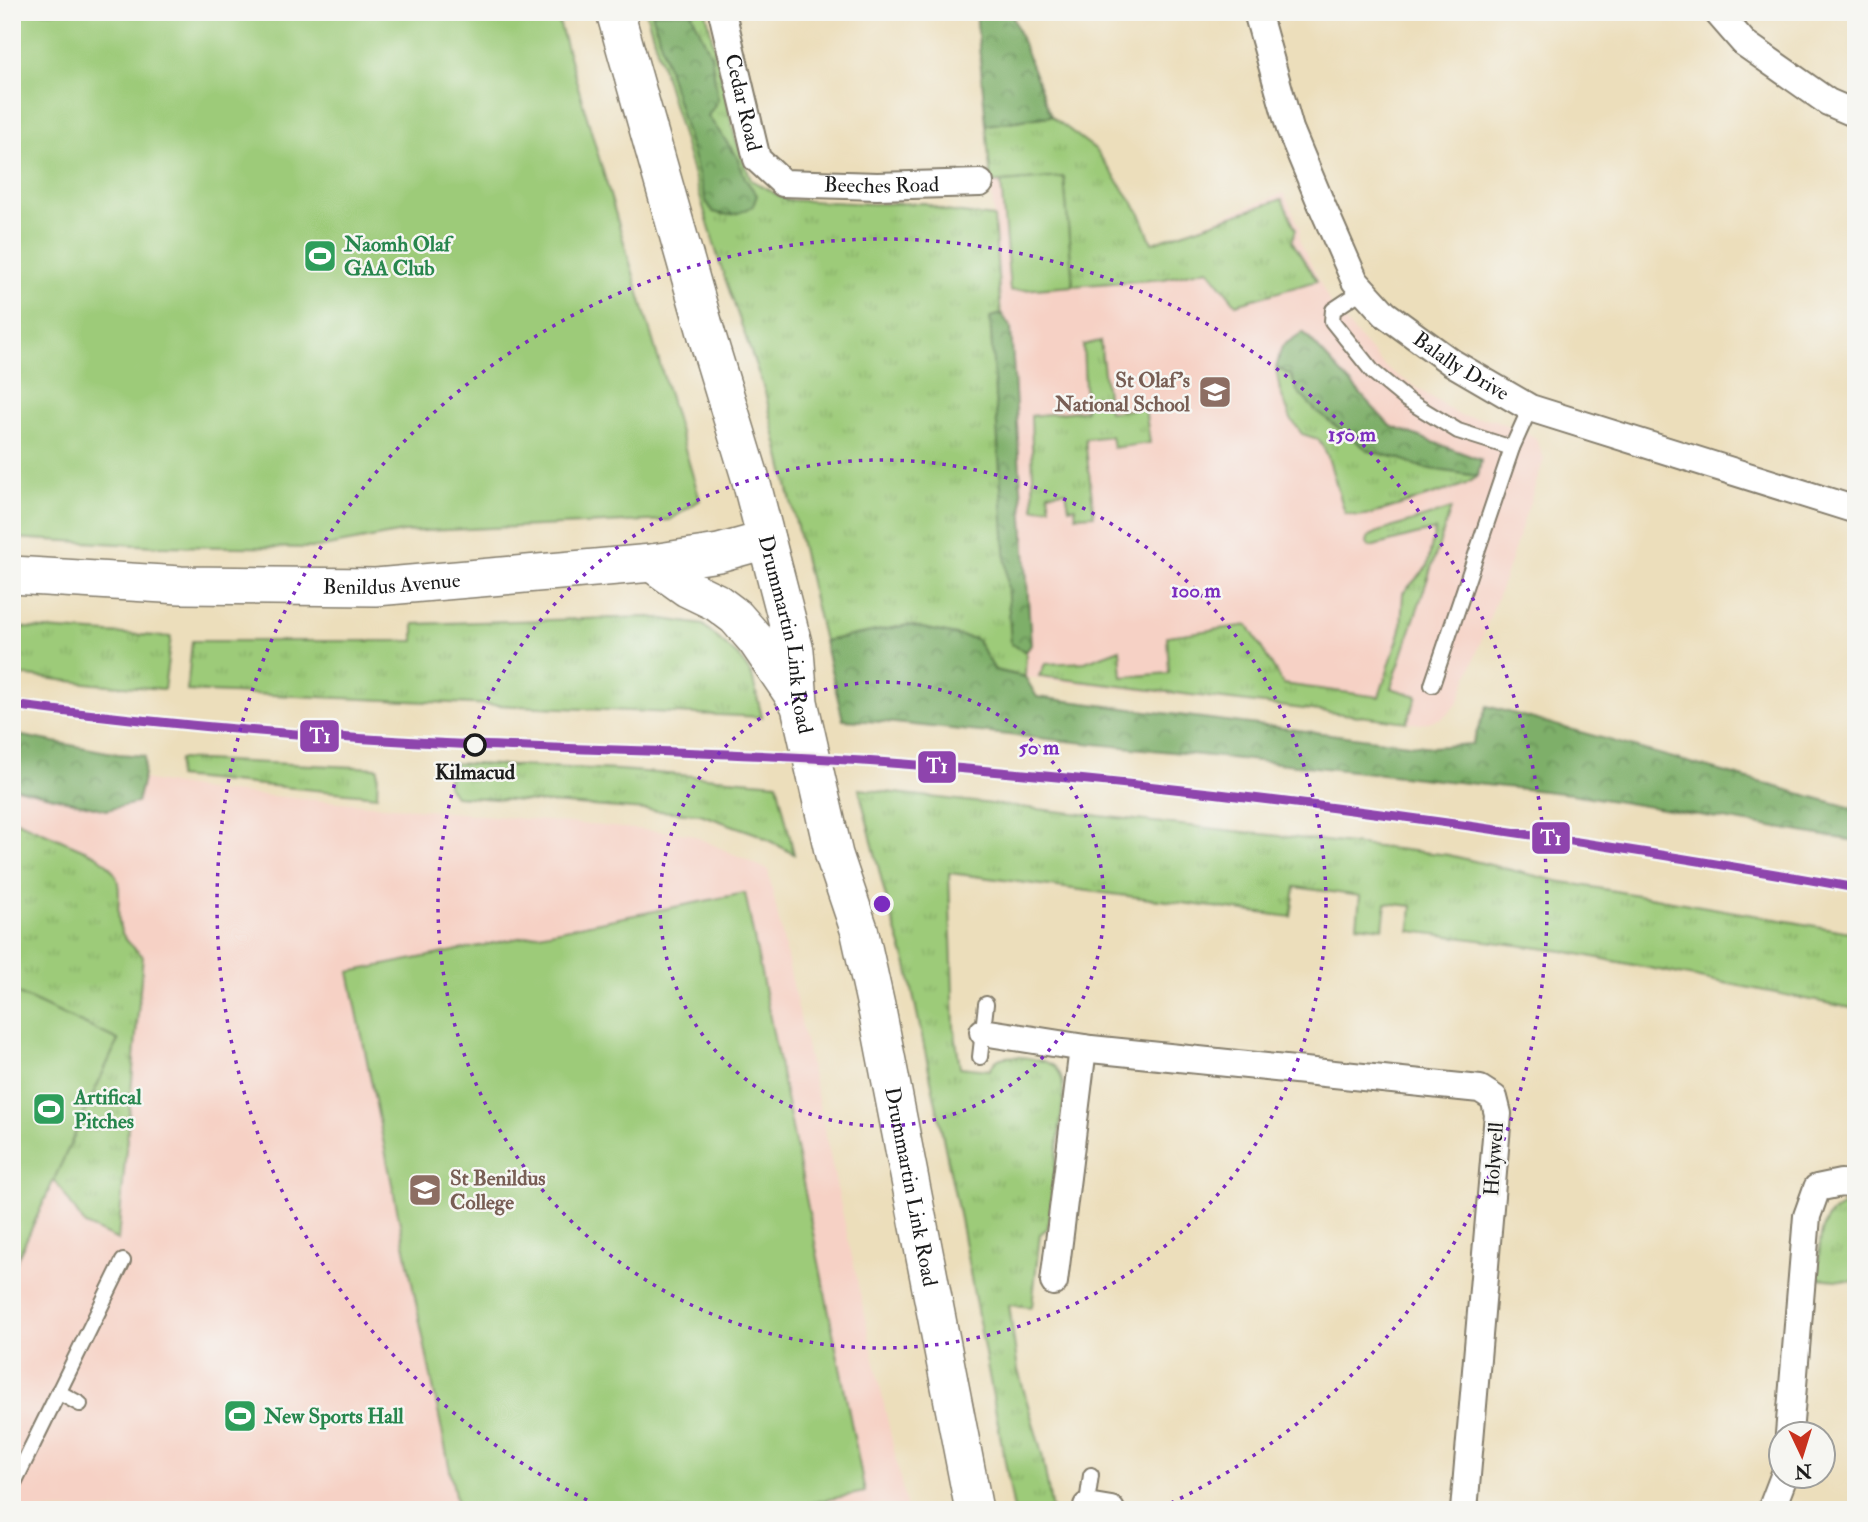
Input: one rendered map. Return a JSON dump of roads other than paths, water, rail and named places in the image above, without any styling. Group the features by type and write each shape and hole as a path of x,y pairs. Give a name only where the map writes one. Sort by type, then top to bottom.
{"main road":[{"name":"Drummartin Link Road","path":"615,12 766,540 795,651 799,702 834,855 859,929 878,1015 974,1510"},
{"name":"Benildus Avenue","path":"12,575 181,585 376,587 652,563 719,553 766,540"},
{"path":"652,563 687,589 716,602 736,617 756,640 799,702"}],"street":[{"name":"Cedar Road","path":"722,12 757,159 783,183"},
{"name":"Balally Drive","path":"1257,12 1290,129 1355,281 1385,314 1451,362 1530,408 1856,510"},
{"path":"1717,12 1744,44 1828,102 1856,114"},
{"name":"Beeches Road","path":"783,183 877,186 980,183"},
{"name":"Holywell","path":"981,1045 1083,1048 1480,1089 1494,1098 1498,1114 1465,1510"},
{"path":"1054,1282 1083,1048"},
{"path":"1790,1420 1807,1216 1817,1188 1841,1183 1856,1185"},
{"path":"1771,1510 1779,1490"}],"lane":[{"path":"1363,290 1333,310 1332,321 1373,372 1407,400 1458,431 1512,448"},
{"path":"1432,685 1512,448 1530,408"},
{"path":"981,1045 986,1004"},
{"path":"12,1487 123,1261"},
{"path":"58,1392 80,1404"},
{"path":"1091,1475 1095,1508"}],"place":[{"name":"Naomh Olaf GAA Club","path":"320,256"},
{"name":"St Olaf's National School","path":"1215,392"},
{"name":"Kilmacud","path":"475,745"},
{"name":"Artifical Pitches","path":"49,1109"},
{"name":"St Benildus College","path":"425,1190"},
{"name":"New Sports Hall","path":"240,1416"}]}
